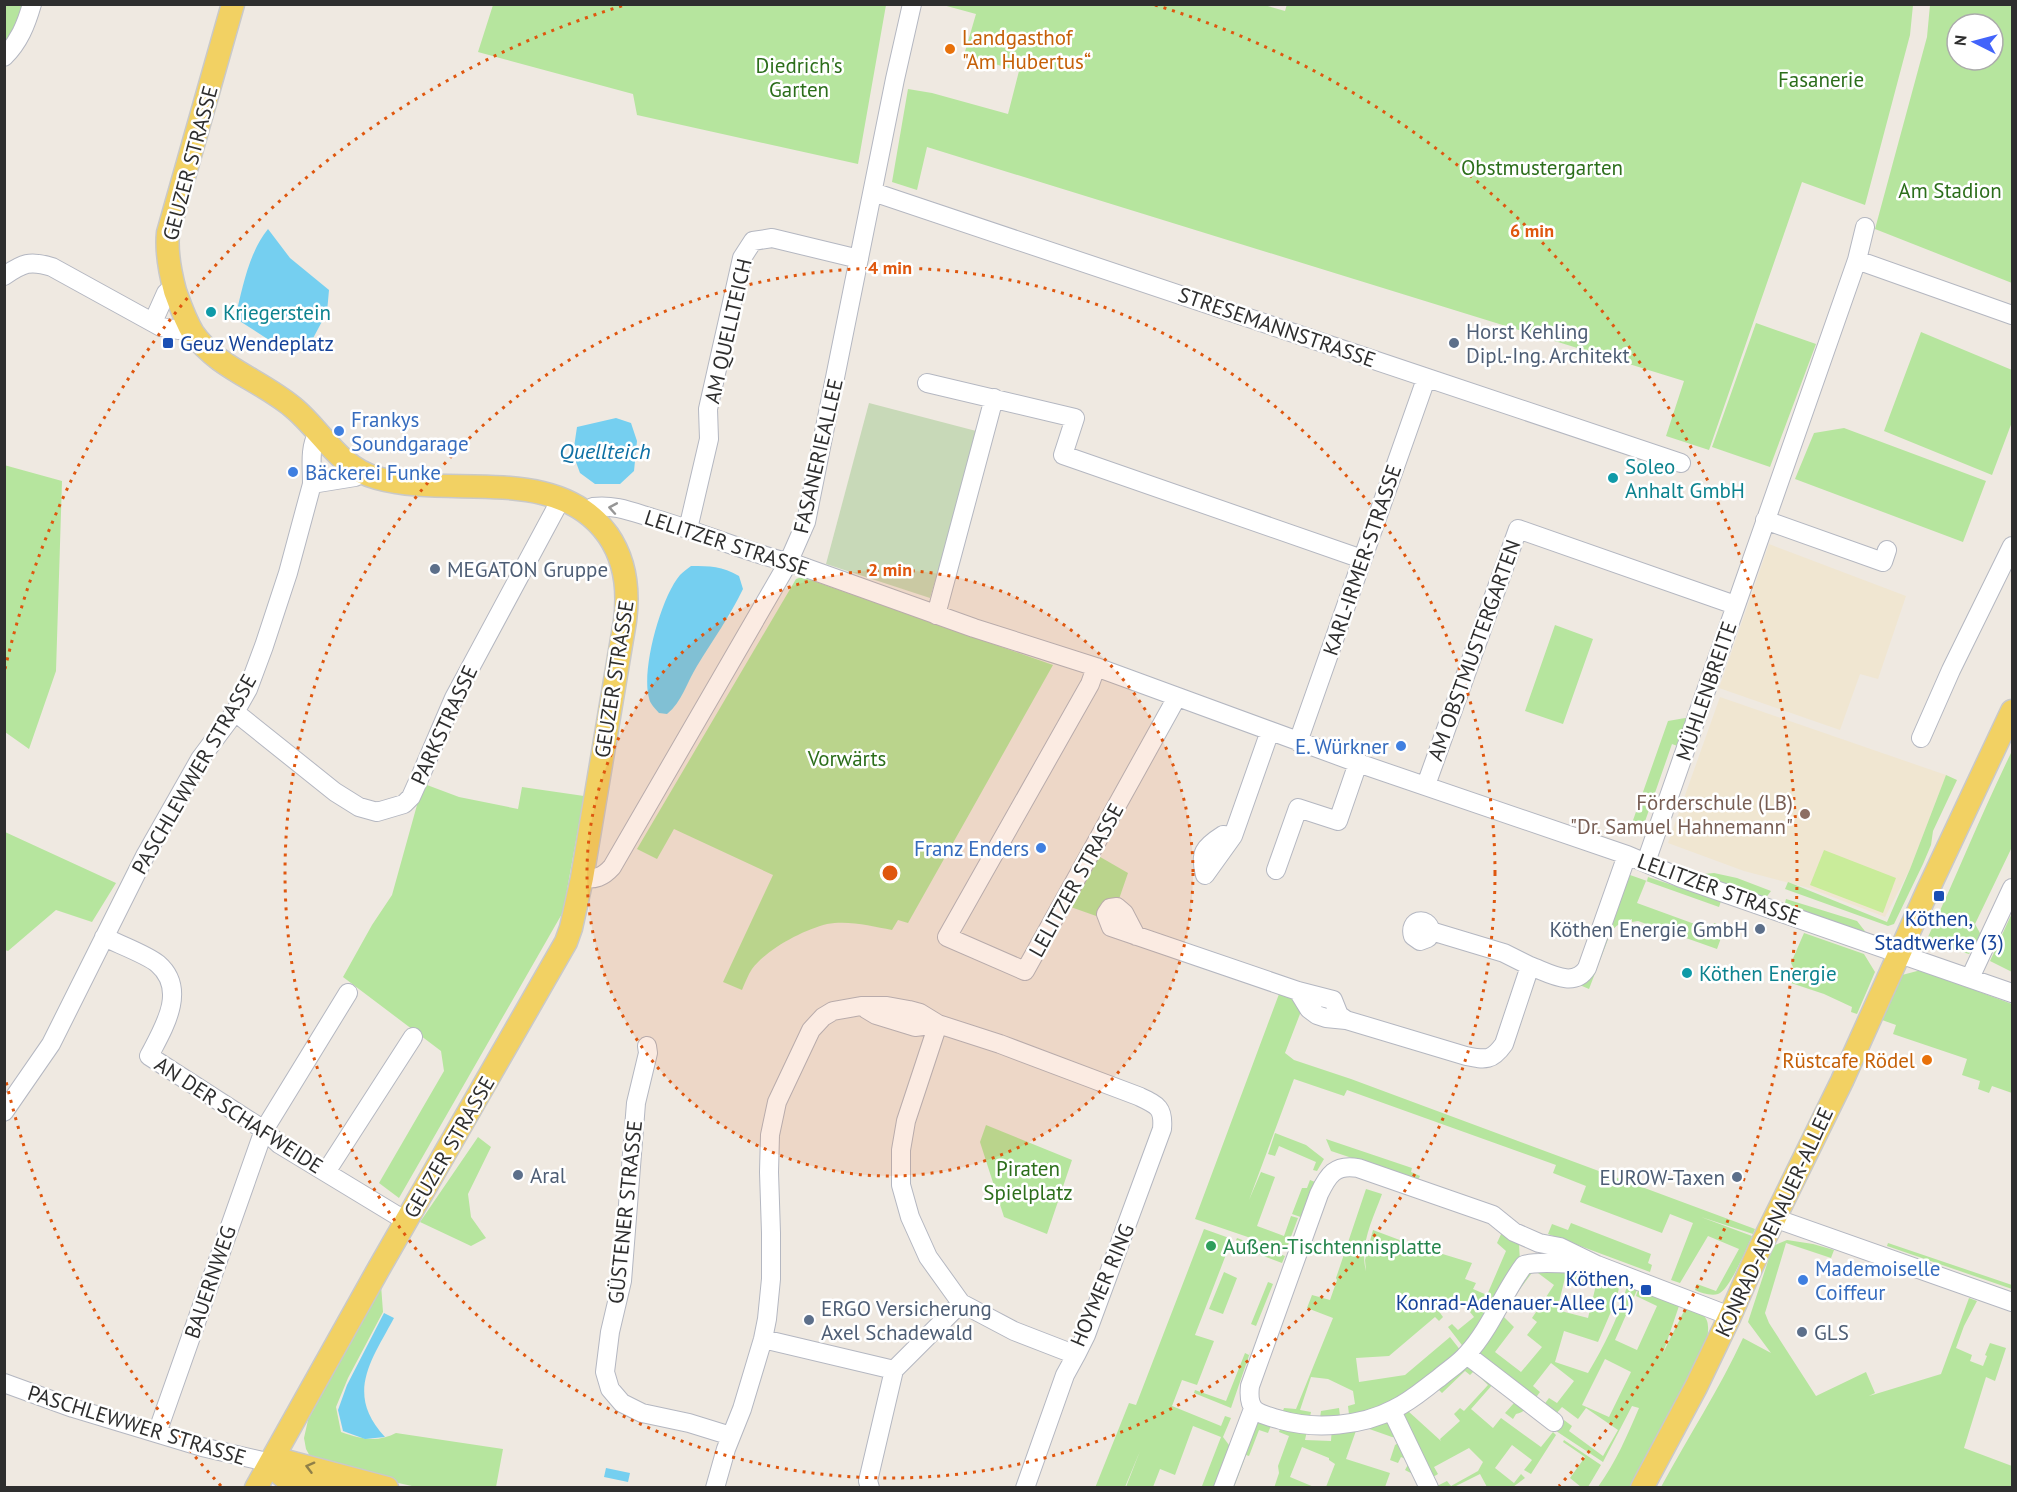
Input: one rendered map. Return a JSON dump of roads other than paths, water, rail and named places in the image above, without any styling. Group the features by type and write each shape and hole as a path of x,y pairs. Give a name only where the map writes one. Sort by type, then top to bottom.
{"main road":[{"name":"GEUZER STRASSE","path":"233,4 170,222 167,253 174,286 189,326 210,351 283,399 345,460 363,473 401,483 543,493 561,499 588,513 601,525 614,544 624,568 627,592 625,621 582,878 566,942 256,1488"},
{"name":"KONRAD-ADENAUER-ALLEE","path":"1642,1488 1696,1387 1730,1316 1774,1218 1842,1081 2013,711"},
{"path":"271,1463 286,1461 387,1488"},
{"path":"271,1463 285,1479 297,1487 332,1488"}],"street":[{"path":"4,57 15,46 26,25 32,4"},
{"name":"FASANERIEALLEE","path":"582,878 594,879 612,867 788,563 806,522 912,4"},
{"name":"STRESEMANNSTRASSE","path":"873,192 1680,463"},
{"name":"MÜHLENBREITE","path":"1646,862 1857,260 1865,227"},
{"name":"AM QUELLTEICH","path":"688,529 709,439 708,409 742,258 753,241 772,238 859,259"},
{"path":"1857,260 2013,315"},
{"path":"4,276 18,267 35,262 52,267 170,330 179,330 189,326"},
{"path":"153,322 166,293 174,286"},
{"name":"KARL-IRMER-STRASSE","path":"1298,742 1426,379"},
{"path":"927,383 1075,418 1063,455 1362,559"},
{"path":"936,615 994,398"},
{"name":"PASCHLEWWER STRASSE","path":"4,1112 51,1044 145,856 200,759 235,712 248,689 288,573 312,484 311,455 313,441 318,433"},
{"path":"312,484 355,477 363,473"},
{"name":"PARKSTRASSE","path":"235,712 335,792 359,807 377,812 404,804 411,796 420,777 454,698 561,499"},
{"name":"LELITZER STRASSE","path":"588,513 593,507 613,506 688,529 773,560 788,563 936,615 1096,667 1298,742 1627,855 1681,878 2013,993"},
{"path":"1766,520 1883,562 1887,550"},
{"name":"AM OBSTMUSTERGARTEN","path":"1426,785 1518,529 1735,605"},
{"path":"1921,738 1951,670 2013,546"},
{"name":"LELITZER STRASSE","path":"1096,667 1090,684 947,937 1025,971 1177,697"},
{"path":"1233,837 1270,732"},
{"path":"1275,870 1298,808 1338,821 1358,763"},
{"path":"1431,931 1504,953 1530,966 1570,979 1583,974 1627,855"},
{"path":"1970,978 2013,888"},
{"path":"1136,936 1298,991 1333,1000 1339,1015 1346,1020 1481,1059 1497,1054 1504,1044 1530,966"},
{"name":"AN DER SCHAFWEIDE","path":"104,937 158,963 170,979 174,998 165,1026 149,1056 264,1130 279,1144 406,1221"},
{"path":"264,1130 348,993"},
{"path":"715,1488 763,1339 771,1279 770,1135 777,1102 811,1030 823,1017 833,1011 861,1006 876,1015 915,1028 938,1024"},
{"name":"HOYMER RING","path":"938,1024 1000,1044 1155,1103 1163,1118 1162,1130 1095,1314 1076,1355 1014,1331 961,1303 928,1257 910,1217 901,1185 901,1150 906,1121 938,1024"},
{"path":"326,1172 413,1037"},
{"name":"GÜSTENER STRASSE","path":"647,1046 648,1053 636,1103 621,1281 610,1332 605,1372 610,1389 622,1403 642,1413 689,1423 731,1436"},
{"name":"BAUERNWEG","path":"157,1433 264,1130"},
{"path":"1223,1488 1252,1409 1248,1400 1250,1386 1319,1194 1325,1181 1335,1171 1348,1166 1358,1168 1493,1215 1534,1252"},
{"path":"1774,1218 2013,1302"},
{"path":"1514,1232 1521,1252 1518,1273"},
{"path":"1252,1409 1285,1421 1334,1425 1392,1411 1413,1398 1467,1354 1518,1273 1534,1252 1560,1247 1597,1265 1730,1316"},
{"path":"870,1488 868,1481 894,1370 961,1303"},
{"path":"763,1339 894,1370"},
{"path":"1467,1354 1554,1422"},
{"path":"1025,1488 1065,1375 1076,1355"},
{"name":"PASCHLEWWER STRASSE","path":"4,1383 73,1408 253,1460 271,1463"},
{"path":"1392,1411 1429,1488"}],"water":[{"path":"268,229 290,258 329,290 327,312 310,344 292,352 235,318 251,260"},
{"name":"Quellteich","path":"616,418 631,423 637,441 634,471 620,484 595,484 580,473 573,454 577,427"},
{"path":"691,566 727,570 739,576 743,589 677,704 667,714 659,713 649,698 647,686 654,634 673,585"},
{"path":"384,1313 394,1318 370,1363 364,1392 366,1406 373,1421 385,1437 365,1439 343,1431 338,1410 347,1385"},
{"path":"606,1468 630,1473 628,1482 604,1477"}],"place":[{"name":"Landgasthof \"Am Hubertus“","path":"950,49"},
{"name":"Kriegerstein","path":"211,312"},
{"name":"Geuz Wendeplatz","path":"168,343"},
{"name":"Horst Kehling Dipl.-Ing. Architekt","path":"1454,343"},
{"name":"Frankys Soundgarage","path":"339,431"},
{"name":"Bäckerei Funke","path":"293,472"},
{"name":"Soleo Anhalt GmbH","path":"1613,478"},
{"name":"MEGATON Gruppe","path":"435,569"},
{"name":"E. Würkner","path":"1401,746"},
{"name":"Förderschule (LB) \"Dr. Samuel Hahnemann\"","path":"1805,814"},
{"name":"Franz Enders","path":"1041,848"},
{"name":"Köthen, Stadtwerke (3)","path":"1939,896"},
{"name":"Köthen Energie GmbH","path":"1760,929"},
{"name":"Köthen Energie","path":"1687,973"},
{"name":"Rüstcafe Rödel","path":"1927,1060"},
{"name":"Aral","path":"518,1175"},
{"name":"EUROW-Taxen","path":"1737,1177"},
{"name":"Außen-Tischtennisplatte","path":"1211,1246"},
{"name":"Mademoiselle Coiffeur","path":"1803,1280"},
{"name":"Köthen, Konrad-Adenauer-Allee (1)","path":"1646,1290"},
{"name":"ERGO Versicherung Axel Schadewald","path":"809,1320"},
{"name":"GLS","path":"1802,1332"}],"park label":[{"name":"Diedrich's Garten","path":"799,77"},
{"name":"Fasanerie","path":"1821,79"},
{"name":"Obstmustergarten","path":"1542,167"},
{"name":"Am Stadion","path":"1950,190"},
{"name":"Vorwärts","path":"847,758"},
{"name":"Piraten Spielplatz","path":"1028,1180"}]}
